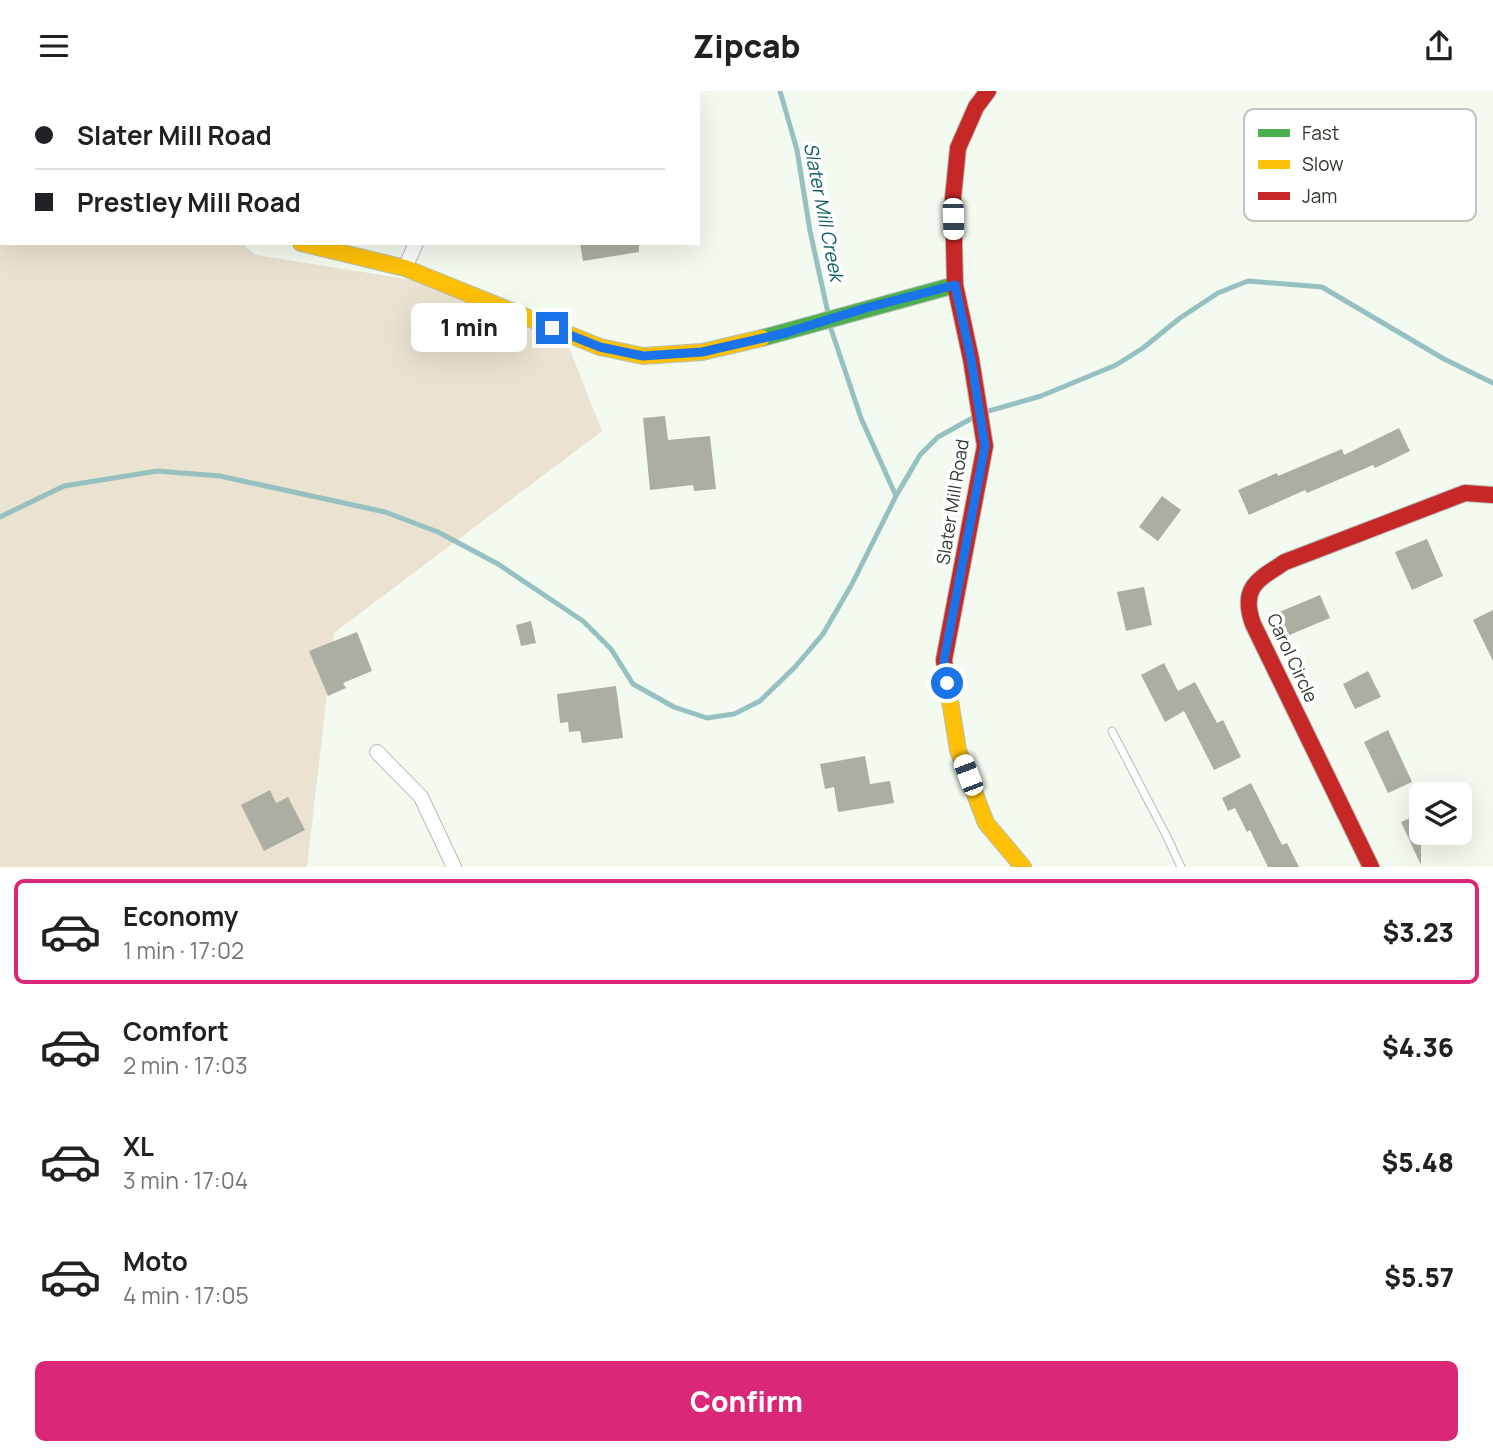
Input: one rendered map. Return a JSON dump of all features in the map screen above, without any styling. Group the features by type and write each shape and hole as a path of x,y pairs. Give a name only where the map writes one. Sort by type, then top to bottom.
{"street":[{"name":"Slater Mill Road","path":"988,91 976,107 958,148 953,198 955,285 971,359 985,446 944,660 958,750 986,823 1023,867"},
{"path":"310,245 405,268 600,347 643,356 702,352 785,333 955,285"},
{"path":"405,268 415,245"},
{"name":"Carol Circle","path":"1371,867 1253,624 1247,602 1253,588 1267,573 1285,562 1465,493 1493,495"},
{"path":"377,752 421,797 454,867"}],"lane":[{"path":"1112,731 1181,867"}],"shaded area":[{"path":"0,245 244,245 256,255 419,281 563,332 602,431 334,633 307,867 0,867"}],"building":[{"path":"580,245 639,245 639,252 583,261"},
{"path":"665,416 668,440 710,436 716,489 694,491 693,485 650,490 643,418"},
{"path":"1399,428 1410,451 1375,468 1373,465 1307,493 1305,490 1249,515 1238,490 1342,449 1344,455"},
{"path":"1162,496 1181,510 1158,541 1139,527"},
{"path":"1427,539 1443,576 1412,590 1395,552"},
{"path":"1144,587 1152,625 1126,631 1117,592"},
{"path":"1320,595 1330,618 1287,636 1277,613"},
{"path":"1493,610 1493,661 1473,620"},
{"path":"531,621 536,643 521,646 516,625"},
{"path":"357,632 372,671 343,683 346,688 328,696 309,651"},
{"path":"1164,663 1178,691 1195,682 1217,723 1223,720 1241,757 1214,770 1184,711 1165,722 1141,675"},
{"path":"1368,671 1381,697 1355,709 1343,684"},
{"path":"616,686 623,738 582,743 580,731 569,732 568,722 560,723 557,694"},
{"path":"1388,730 1412,782 1388,793 1364,742"},
{"path":"865,756 870,784 890,781 894,803 838,812 834,787 825,789 820,764"},
{"path":"1251,783 1282,845 1287,843 1299,867 1268,867 1250,830 1247,832 1235,808 1228,811 1222,798"},
{"path":"270,790 276,803 288,797 305,830 264,851 241,805"},
{"path":"1409,818 1409,839 1401,822"},
{"path":"1412,845 1421,845 1421,865"}],"waterway":[{"name":"Slater Mill Creek","path":"780,91 797,150 810,231 828,313"},
{"path":"985,412 1041,396 1116,365 1218,293 1248,281 1322,287 1444,359 1493,383"},
{"name":"Slater Mill Creek","path":"830,326 861,418 896,496"},
{"path":"0,517 64,486 157,471 220,476 385,512 438,532 498,564 583,621 611,649 633,684 674,707 707,718 734,714 760,701 795,667 823,634 920,455 938,437 976,416"}],"traffic: fast":[{"path":"762,338 955,285"}],"traffic: slow":[{"path":"309,245 405,268 600,347 643,356 702,352 762,338"},
{"path":"946,676 958,750 986,823 1023,867"}],"traffic: jam":[{"path":"946,676 944,660 985,446 971,359 955,285 953,198 958,148 976,107 988,91"},
{"path":"1371,867 1253,624 1249,612 1250,593 1259,580 1285,562 1465,493 1493,495"}],"route":[{"path":"552,328 600,347 643,356 702,352 785,333 955,285 971,359 985,446 944,660 947,683"}]}
